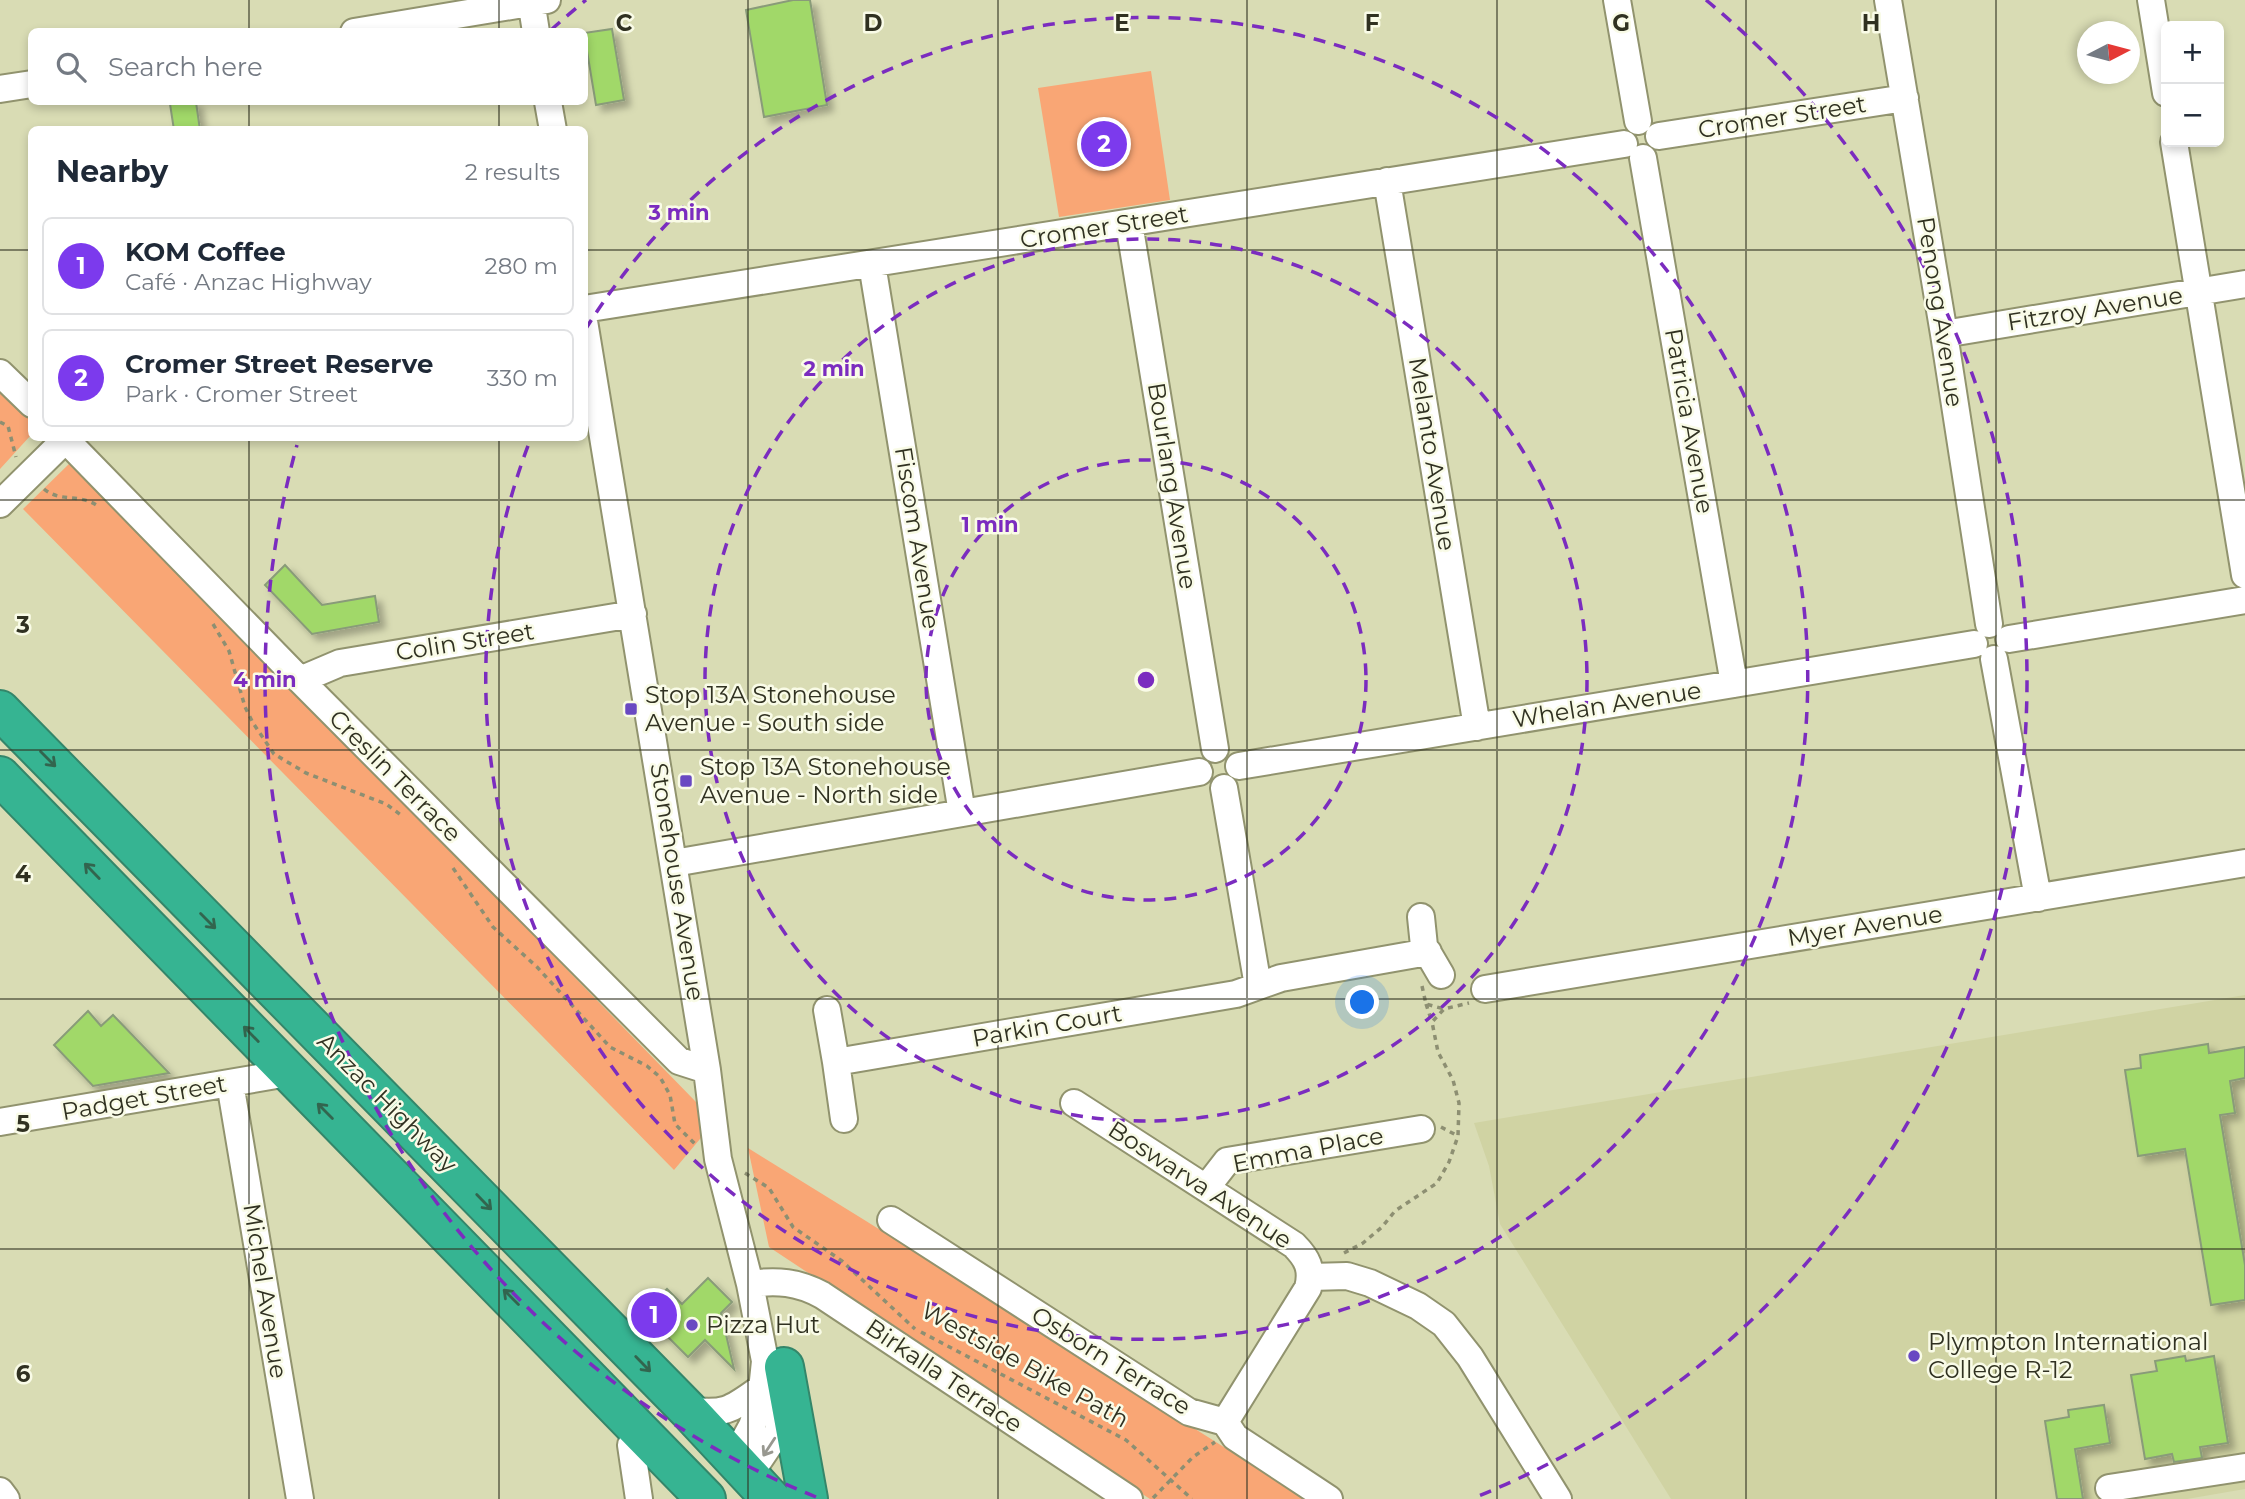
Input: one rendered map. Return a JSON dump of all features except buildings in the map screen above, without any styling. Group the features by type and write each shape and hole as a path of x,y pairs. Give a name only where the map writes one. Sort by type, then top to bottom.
{"highway":[{"name":"Anzac Highway","path":"0,710 688,1410 747,1483"},
{"name":"Anzac Highway","path":"0,776 708,1499"},
{"path":"373,1089 382,1111 381,1138 375,1160 390,1159 419,1136"},
{"path":"559,1346 574,1387 666,1485 671,1499"},
{"path":"774,1376 808,1499"},
{"path":"708,1499 747,1483"}],"street":[{"path":"1617,0 1649,129 1626,130 1633,151"},
{"name":"Penong Avenue","path":"1888,0 1992,641 2038,898"},
{"path":"2151,0 2165,84"},
{"path":"377,28 536,1 536,28"},
{"path":"0,89 28,85"},
{"name":"Cromer Street","path":"1649,129 1905,98"},
{"path":"548,105 551,126"},
{"path":"2175,147 2245,575"},
{"name":"Cromer Street","path":"588,308 1387,181 1633,151"},
{"name":"Patricia Avenue","path":"1633,151 1734,684"},
{"name":"Melanto Avenue","path":"1387,181 1477,727"},
{"name":"Bourlang Avenue","path":"1129,223 1215,749"},
{"name":"Fiscom Avenue","path":"872,264 962,813"},
{"name":"Fitzroy Avenue","path":"1944,334 2245,284"},
{"name":"Stonehouse Avenue","path":"588,345 674,863 707,1070 718,1159 758,1282 774,1376 785,1394 778,1432 747,1483"},
{"path":"0,373 28,400"},
{"path":"0,504 62,441"},
{"name":"Creslin Terrace","path":"68,441 300,680 679,1061 707,1070"},
{"name":"Whelan Avenue","path":"1239,766 2245,600"},
{"name":"Colin Street","path":"300,680 340,663 633,614"},
{"path":"1215,749 1231,752 1239,766 1233,783 1224,788 1208,786 1199,772 1203,757 1215,749"},
{"path":"674,863 1199,772"},
{"path":"1224,788 1258,986"},
{"name":"Myer Avenue","path":"1485,989 2245,863"},
{"path":"1421,917 1424,946 1441,975"},
{"name":"Parkin Court","path":"836,1062 1236,994 1281,978 1428,952"},
{"path":"827,1010 844,1119"},
{"name":"Padget Street","path":"0,1122 288,1073"},
{"name":"Michel Avenue","path":"230,1083 300,1499"},
{"name":"Boswarva Avenue","path":"1073,1103 1294,1245 1306,1257 1311,1278"},
{"name":"Emma Place","path":"1206,1188 1227,1161 1421,1129"},
{"name":"Osborn Terrace","path":"891,1220 1189,1412 1223,1431"},
{"path":"1329,1499 1223,1431 1308,1288 1311,1278 1347,1276 1370,1283 1418,1306 1444,1324 1470,1357 1558,1499"},
{"name":"Birkalla Terrace","path":"758,1282 796,1283 822,1295 1141,1498"},
{"path":"688,1410 721,1413 774,1376"},
{"path":"631,1445 639,1499"},
{"path":"2109,1488 2245,1466"},
{"path":"0,1491 6,1499"}],"path":[{"path":"0,422 8,426 16,457 22,466"},
{"path":"38,484 49,494 87,499 108,513"},
{"path":"211,621 229,651 245,706 253,723 274,754 306,773 386,804 406,819"},
{"path":"447,862 493,927 537,967 610,1047 647,1066 660,1077 670,1095 675,1124 698,1146"},
{"path":"1426,1004 1432,1022"},
{"name":"Westside Bike Path","path":"751,1177 769,1188 793,1227 842,1261 916,1330 1126,1440 1192,1499"},
{"path":"1141,1498 1169,1480 1223,1431"}],"shaded area":[{"path":"1151,71 1170,200 1059,217 1038,88"},
{"path":"0,386 28,414 28,438 0,469"},
{"path":"72,461 696,1102 705,1133 674,1170 23,509"},
{"name":"Plympton International College R-12","path":"2245,995 2245,1489 2187,1499 1671,1499 1500,1224 1489,1166 1474,1123"},
{"path":"748,1148 1306,1499 1150,1499 769,1247"}],"place":[{"name":"Cromer Street Reserve","path":"1104,144"},
{"name":"Stop 13A Stonehouse Avenue - South side","path":"631,709"},
{"name":"Stop 13A Stonehouse Avenue - North side","path":"686,781"},
{"name":"KOM Coffee","path":"654,1315"},
{"name":"Pizza Hut","path":"692,1325"},
{"name":"Plympton International College R-12","path":"1914,1356"}]}
